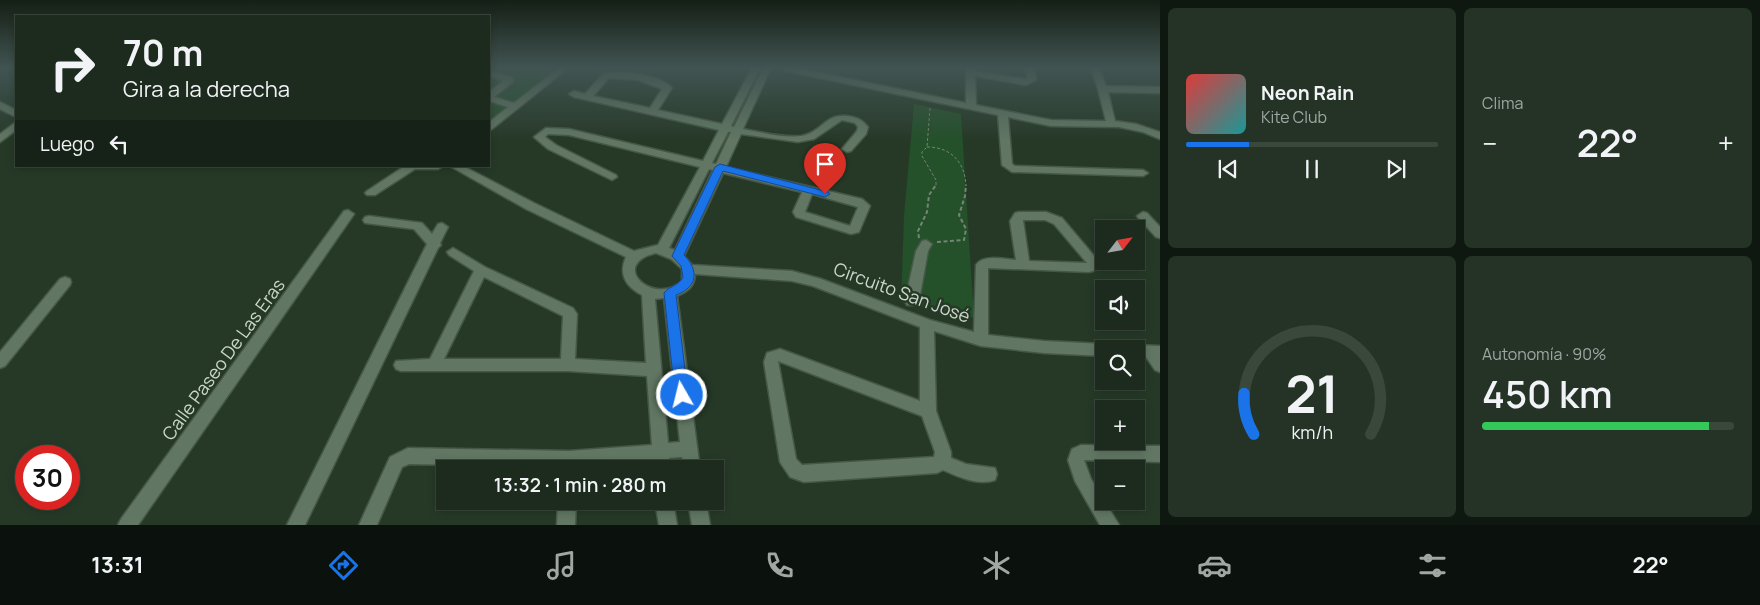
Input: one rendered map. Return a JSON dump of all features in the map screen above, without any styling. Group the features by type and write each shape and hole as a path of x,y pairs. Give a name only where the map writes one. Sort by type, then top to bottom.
{"street":[{"path":"490,125 532,92"},
{"path":"588,97 592,92"},
{"path":"653,111 664,92"},
{"path":"662,250 713,165 751,92"},
{"path":"905,92 1051,123 1133,125 1160,136"},
{"path":"971,92 972,107"},
{"path":"1104,92 1111,123"},
{"path":"574,94 732,130 798,139 818,133 839,117 848,117 858,121 862,132 847,149"},
{"path":"490,97 514,106"},
{"path":"0,105 15,113"},
{"path":"1003,114 1008,165 1012,169 1143,173"},
{"path":"0,139 15,126"},
{"path":"612,177 552,148 539,137 546,131 569,132 713,165 864,204 855,229 851,230 800,214 799,212 808,190"},
{"path":"678,256 713,165"},
{"path":"371,193 411,167"},
{"path":"457,167 530,206 634,256"},
{"name":"Calle Paseo De Las Eras","path":"127,525 348,214"},
{"path":"981,340 980,266 986,263 1022,265 1089,268 1094,265 1058,221 1042,216 1017,217 1016,222 1022,265"},
{"path":"1143,216 1160,234"},
{"path":"369,220 418,226 435,245"},
{"path":"296,525 442,228"},
{"path":"912,301 922,250 926,244"},
{"path":"650,250 662,250 683,260 689,270 689,277 686,284 670,293 648,292 632,282 627,268 634,256 650,250"},
{"path":"453,252 481,270 568,312 570,314 568,365"},
{"path":"434,365 481,270"},
{"name":"Circuito San José","path":"689,270 764,273 802,278 867,300 927,324 981,340 1044,347 1095,350"},
{"path":"0,362 65,282"},
{"path":"648,292 662,460"},
{"path":"670,293 691,460"},
{"path":"927,324 928,411 943,452 942,462"},
{"path":"1149,352 1160,366"},
{"path":"928,411 780,355 771,359 788,462 796,471 804,474 937,465 942,462"},
{"path":"400,365 568,365 655,370"},
{"path":"598,460 690,449"},
{"path":"1110,525 1079,472 1076,462 1079,454 1086,452 1160,454"},
{"path":"368,525 396,462 408,456 488,460"},
{"path":"942,462 965,472 989,474"},
{"path":"566,525 567,510"},
{"path":"666,510 668,525"},
{"path":"698,510 701,525"}],"path":[{"path":"927,146 934,146 951,152 960,160 966,193 959,215 966,229 964,240 960,242 948,240 926,244 919,237 918,232 927,212 929,195 936,186 936,180 922,156 922,152 927,146 930,108"}],"green space":[{"path":"490,92 534,92 490,129"},
{"path":"914,104 961,114 974,318 901,302 904,216"}],"route":[{"path":"682,395 670,293 686,284 689,277 689,270 686,264 678,256 689,229 720,167 825,194"}]}
